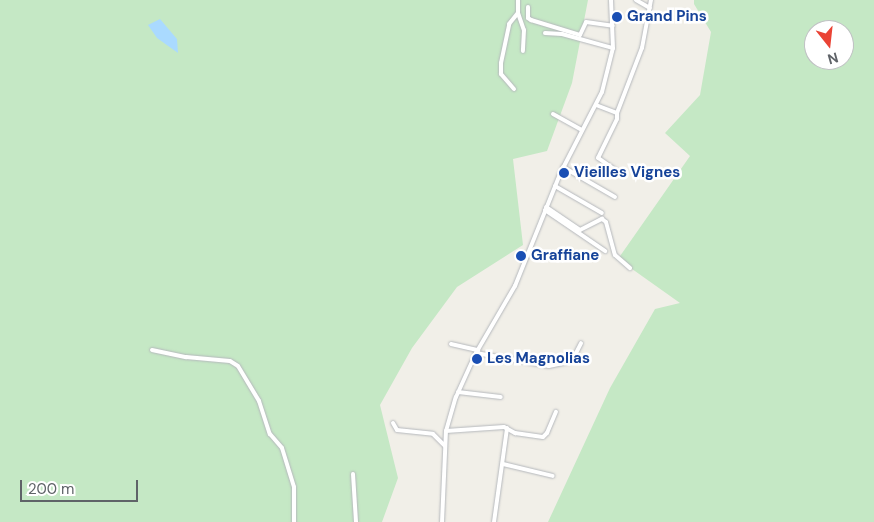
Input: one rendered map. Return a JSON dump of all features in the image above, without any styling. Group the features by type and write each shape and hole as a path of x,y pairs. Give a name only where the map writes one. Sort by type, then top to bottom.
{"street":[{"path":"518,0 518,13 524,30 523,51"},
{"path":"442,522 446,431 458,392 477,351 515,286 554,186 596,105 607,75 613,48 611,0"},
{"path":"636,0 650,8"},
{"path":"622,174 598,158 617,119 617,113 642,48 651,0"},
{"path":"528,7 528,15 531,20 580,35 586,22 613,26"},
{"path":"514,89 501,74 500,63 509,24 518,13"},
{"path":"545,33 562,34 613,48"},
{"path":"596,105 617,113"},
{"path":"553,114 582,130"},
{"path":"563,167 616,197"},
{"path":"554,186 602,213"},
{"path":"545,209 605,250"},
{"path":"545,209 580,230 602,219 606,222 615,255 630,268"},
{"path":"451,344 549,366 572,361 581,343"},
{"path":"152,350 236,364 259,401 270,434 282,448 294,487 294,522"},
{"path":"458,392 501,397"},
{"path":"446,431 507,428 515,433 543,437 546,435 556,412"},
{"path":"393,423 397,430 433,434 445,446"},
{"path":"494,522 507,428"},
{"path":"502,464 553,476"},
{"path":"353,474 356,522"}],"green space":[{"path":"0,0 588,0 572,83 547,151 513,159 523,245 457,287 412,348 380,405 398,478 382,522 0,522"},
{"path":"694,0 874,0 874,522 548,522 610,388 655,309 680,303 618,259 690,156 665,133 700,95 711,32 694,4"}],"water":[{"path":"160,19 177,39 178,53 157,38 148,25"}],"place":[{"name":"Grand Pins","path":"617,17"},
{"name":"Vieilles Vignes","path":"564,173"},
{"name":"Graffiane","path":"521,256"},
{"name":"Les Magnolias","path":"477,359"}]}
